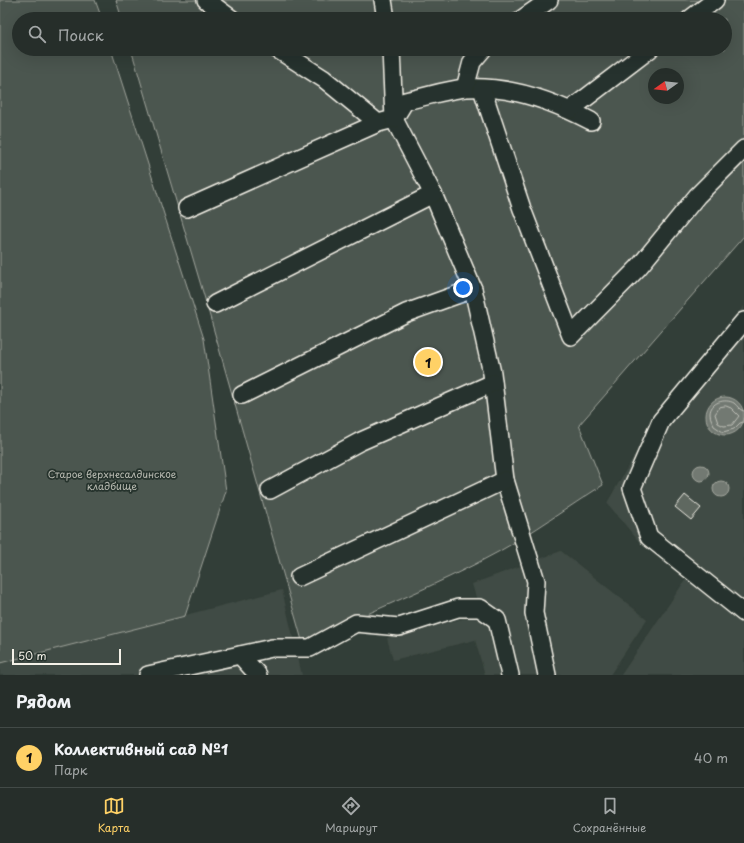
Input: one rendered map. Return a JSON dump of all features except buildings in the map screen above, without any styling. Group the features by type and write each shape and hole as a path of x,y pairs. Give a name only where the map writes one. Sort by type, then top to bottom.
{"lane":[{"path":"206,0 222,12"},
{"path":"383,0 385,12"},
{"path":"532,12 548,0"},
{"path":"700,12 716,0"},
{"path":"288,56 386,121 433,194 473,289 493,383 505,480 536,580 534,613 547,675"},
{"path":"386,121 391,56"},
{"path":"477,56 472,62 474,89 572,336 638,268 697,196 744,148"},
{"path":"570,110 641,56"},
{"path":"187,208 386,121 405,101 474,89 512,90 570,110 591,121"},
{"path":"215,304 433,194"},
{"path":"242,395 406,313 473,289"},
{"path":"744,321 661,421 632,488 649,537 744,613"},
{"path":"270,490 359,442 493,383"},
{"path":"299,577 505,480"},
{"path":"148,675 272,648 310,648 356,623 399,627 458,608 480,608 498,620 510,675"},
{"path":"240,655 258,675"}],"shaded area":[{"path":"744,306 744,675 621,675 686,579 641,544 607,503 660,411"},
{"path":"561,551 647,619 610,675 485,675 475,640 393,660 387,638 481,614 472,584"},
{"path":"282,590 302,675 0,675 0,663"}],"green space":[{"name":"Старое верхнесалдинское кладбище","path":"0,0 95,0 99,12 12,12 12,56 113,56 204,339 226,491 185,616 0,663"},
{"path":"116,0 744,0 744,236 579,425 603,485 525,536 474,565 303,644 205,299 133,56 732,56 732,12 120,12"}],"water":[{"path":"721,397 729,397 739,402 743,409 743,423 739,430 729,435 721,435 711,430 709,427 706,420 706,412 711,402 714,400"},
{"path":"701,465 708,470 709,473 704,480 701,481 694,476 693,473 698,466"},
{"path":"721,481 728,486 729,489 724,496 721,497 714,492 713,489 718,482"}],"place":[{"name":"Коллективный сад №1","path":"428,362"}]}
